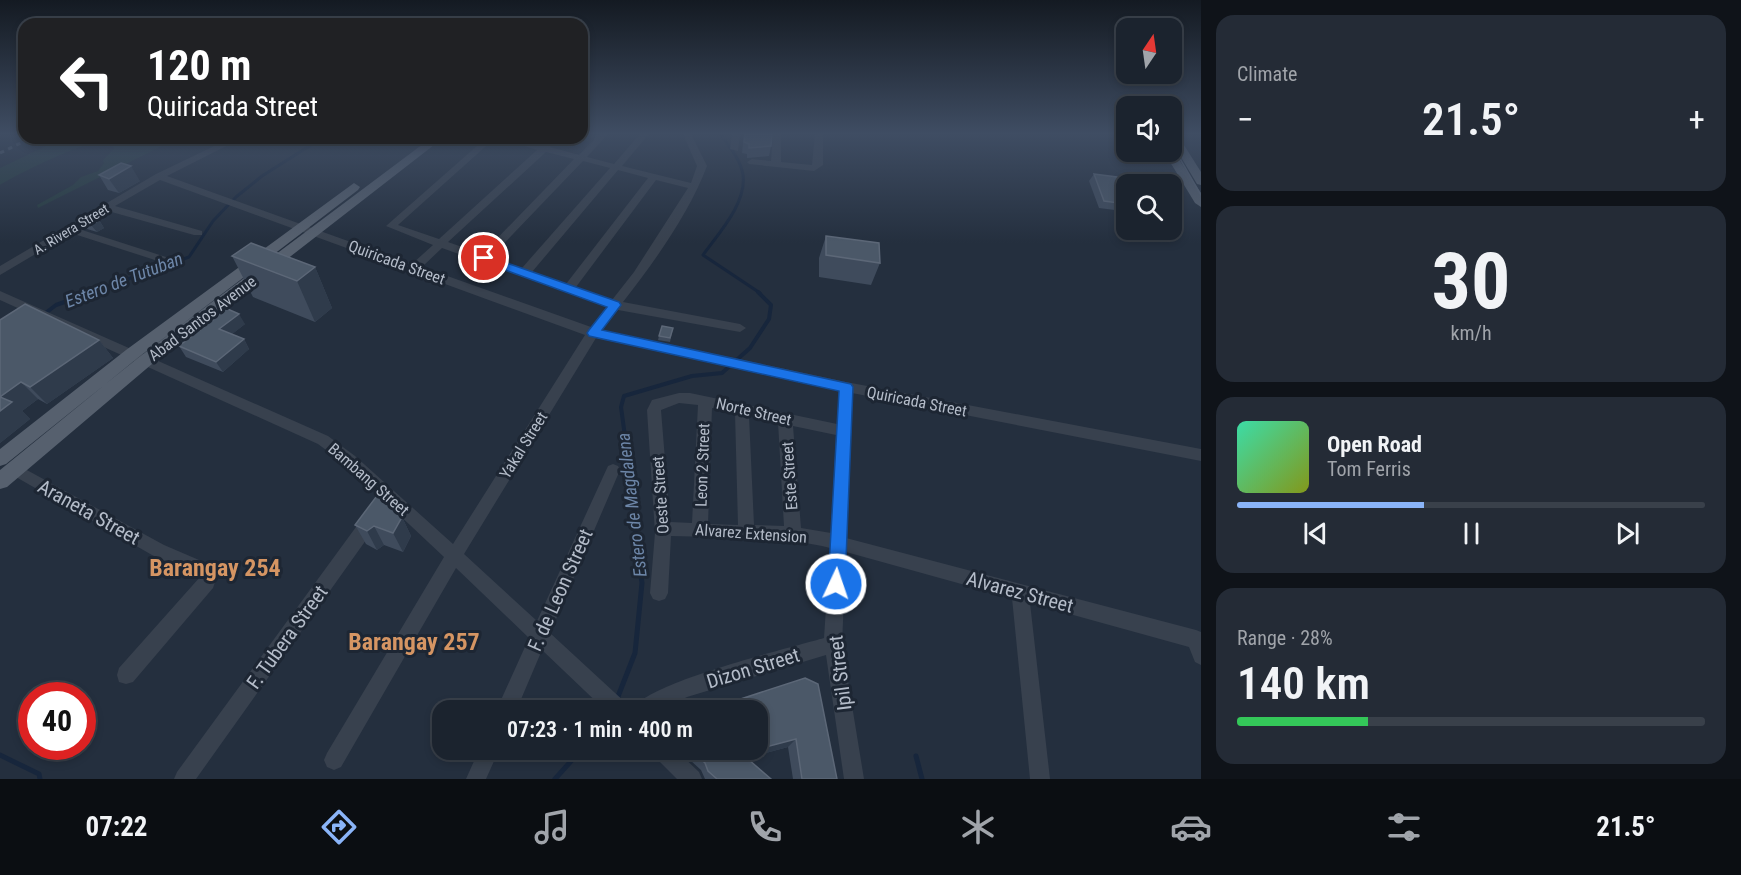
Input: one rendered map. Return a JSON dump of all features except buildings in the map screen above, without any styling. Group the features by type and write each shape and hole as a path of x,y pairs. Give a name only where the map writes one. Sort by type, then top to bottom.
{"main road":[{"name":"Abad Santos Avenue","path":"0,481 7,464 139,357 380,170"},
{"name":"Abad Santos Avenue","path":"307,229 391,170"},
{"path":"1182,170 1200,199"}],"street":[{"name":"A. Rivera Street","path":"0,271 171,170"},
{"path":"453,170 390,226 615,305 740,328"},
{"path":"414,268 521,170"},
{"path":"484,258 571,170"},
{"path":"525,272 612,170"},
{"path":"628,170 694,187"},
{"name":"Yakal Street","path":"334,760 454,556 593,333 638,275 694,187 700,170"},
{"name":"Quiricada Street","path":"159,176 593,333 846,387 1201,455"},
{"path":"569,288 654,177"},
{"path":"106,207 198,233"},
{"path":"69,229 162,259"},
{"name":"Bambang Street","path":"0,295 39,315 139,357 323,441 350,460 389,495 608,700"},
{"name":"Ipil Street","path":"846,387 833,644 854,779"},
{"name":"Norte Street","path":"663,401 679,398 705,400 844,431"},
{"name":"Leon 2 Street","path":"700,530 705,400"},
{"name":"Oeste Street","path":"659,593 663,529 654,410 657,404 663,401"},
{"path":"742,408 747,532"},
{"name":"Este Street","path":"785,418 793,534"},
{"name":"Araneta Street","path":"7,464 158,550 207,572 209,576 207,582 126,675"},
{"name":"F. de Leon Street","path":"511,700 613,470"},
{"name":"F. Tubera Street","path":"184,779 389,495"},
{"name":"Alvarez Extension","path":"663,529 793,534 824,538 839,544"},
{"name":"Alvarez Street","path":"839,544 1020,592 1199,645"},
{"path":"1020,592 1040,779"},
{"name":"Dizon Street","path":"659,700 687,688 833,644"},
{"path":"476,779 485,760"},
{"path":"672,760 692,779"}],"green space":[{"path":"0,170 29,170 0,185"},
{"path":"113,170 38,208 37,205 73,185 81,177 98,171"}],"waterway":[{"name":"Estero de Tutuban","path":"89,293 189,257 213,221 236,197 271,170"},
{"path":"742,170 743,186 736,207 703,255 760,293"},
{"name":"Estero de Tutuban","path":"43,315 56,305 93,292"},
{"name":"Estero de Magdalena","path":"634,503 621,407 624,396 692,376 722,373 750,348 769,319 771,305 758,292"},
{"name":"Estero de Magdalena","path":"617,699 635,653 642,583 634,501"},
{"name":"Estero de Tutuban","path":"0,755 39,774 40,779"},
{"path":"916,756 922,779"},
{"name":"Estero de Magdalena","path":"555,779 572,760"}],"tram line":[{"path":"1187,170 1201,195"}],"district":[{"name":"Barangay 254","path":"215,568"},
{"name":"Barangay 257","path":"414,642"}],"route":[{"path":"484,258 615,305 593,333 846,387 836,584"}]}
